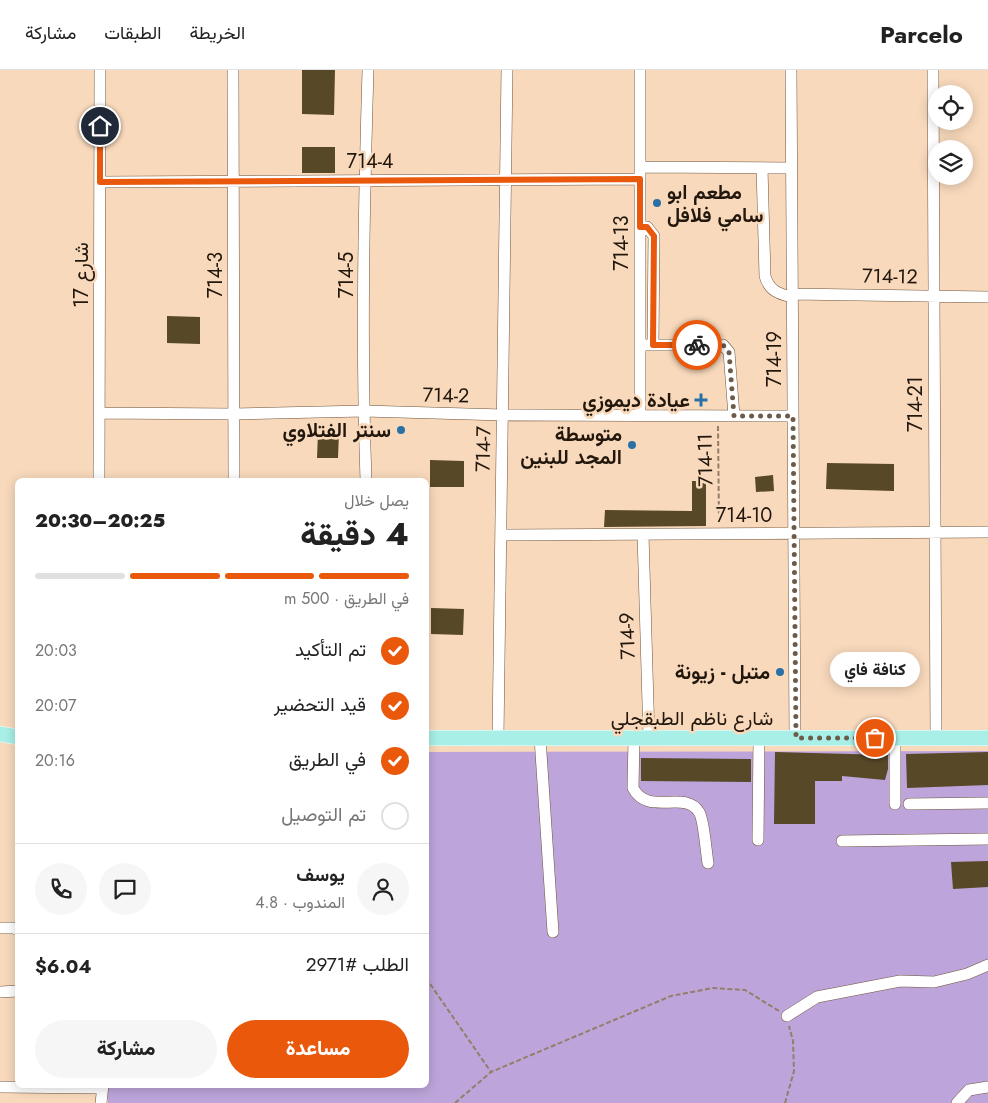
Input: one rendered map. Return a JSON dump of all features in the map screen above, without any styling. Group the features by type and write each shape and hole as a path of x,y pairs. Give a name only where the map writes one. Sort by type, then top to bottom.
{"main road":[{"path":"0,734 15,737"},
{"path":"0,740 15,738"},
{"name":"شارع ناظم الطبقجلي","path":"429,738 988,738"}],"street":[{"name":"شارع 17","path":"98,478 100,70"},
{"name":"714-3","path":"234,70 234,478"},
{"name":"714-5","path":"366,478 364,411 365,179 368,70"},
{"name":"714-7","path":"498,738 508,70"},
{"name":"714-13","path":"640,70 640,415"},
{"name":"714-19","path":"791,70 796,738"},
{"name":"714-21","path":"933,70 936,738"},
{"path":"640,167 792,168"},
{"path":"762,168 765,276 767,284 777,294 792,295"},
{"name":"714-4","path":"100,182 365,179 640,179"},
{"path":"640,227 647,227 654,236 653,345"},
{"name":"714-12","path":"792,295 988,297"},
{"path":"640,345 723,345 729,352 734,416"},
{"name":"714-2","path":"99,413 234,414 364,411 503,415 793,416"},
{"name":"714-10","path":"501,535 988,532"},
{"name":"714-9","path":"643,534 641,738 633,788 644,800 656,803 686,803 694,807 700,813 708,863"},
{"path":"540,738 553,932"},
{"path":"758,840 759,738"},
{"path":"895,738 895,804"},
{"path":"909,804 988,803"},
{"path":"842,841 988,838"},
{"path":"0,928 15,928"},
{"path":"787,1016 818,996 900,981 934,982 967,974 988,965"},
{"path":"0,992 15,991"},
{"path":"0,1087 15,1087"},
{"path":"957,1103 969,1090 988,1087"},
{"path":"101,1103 103,1088"}],"path":[{"name":"714-11","path":"718,416 720,534"},
{"path":"429,982 491,1072"},
{"path":"455,1103 491,1072 672,996 713,988 745,990 787,1016 793,1041 794,1071 786,1103"}],"shaded area":[{"path":"988,751 988,1103 108,1103 107,1088 429,1088 429,752"}],"building":[{"path":"302,70 335,70 334,115 302,114"},
{"path":"302,147 335,147 335,173 302,173"},
{"path":"167,316 200,317 200,344 167,343"},
{"path":"318,432 339,432 338,458 317,458"},
{"path":"430,460 464,461 464,487 430,487"},
{"path":"827,463 894,464 894,491 826,489"},
{"path":"773,475 774,491 756,492 755,477"},
{"path":"692,481 706,481 706,526 604,527 605,510 692,511"},
{"path":"431,608 464,609 463,635 431,634"},
{"path":"775,752 888,755 888,769 885,780 842,776 842,781 815,781 815,824 774,824"},
{"path":"988,752 988,785 907,788 906,754"},
{"path":"641,758 751,759 751,782 641,781"},
{"path":"988,861 988,887 953,889 951,862"}],"way so far":[{"path":"697,345 723,345 729,352 734,416 793,416 796,738 875,738"}],"place":[{"name":"مطعم ابو سامي فلافل","path":"657,203"},
{"name":"عيادة ديموزي","path":"701,400"},
{"name":"سنتر الفتلاوي","path":"401,430"},
{"name":"متوسطة المجد للبنين","path":"632,445"},
{"name":"متبل - زيونة","path":"780,672"},
{"name":"كنافة فاي","path":"875,738"}],"route":[{"path":"100,126 100,182 365,179 640,179 640,227 647,227 654,236 653,345 697,345"}]}
